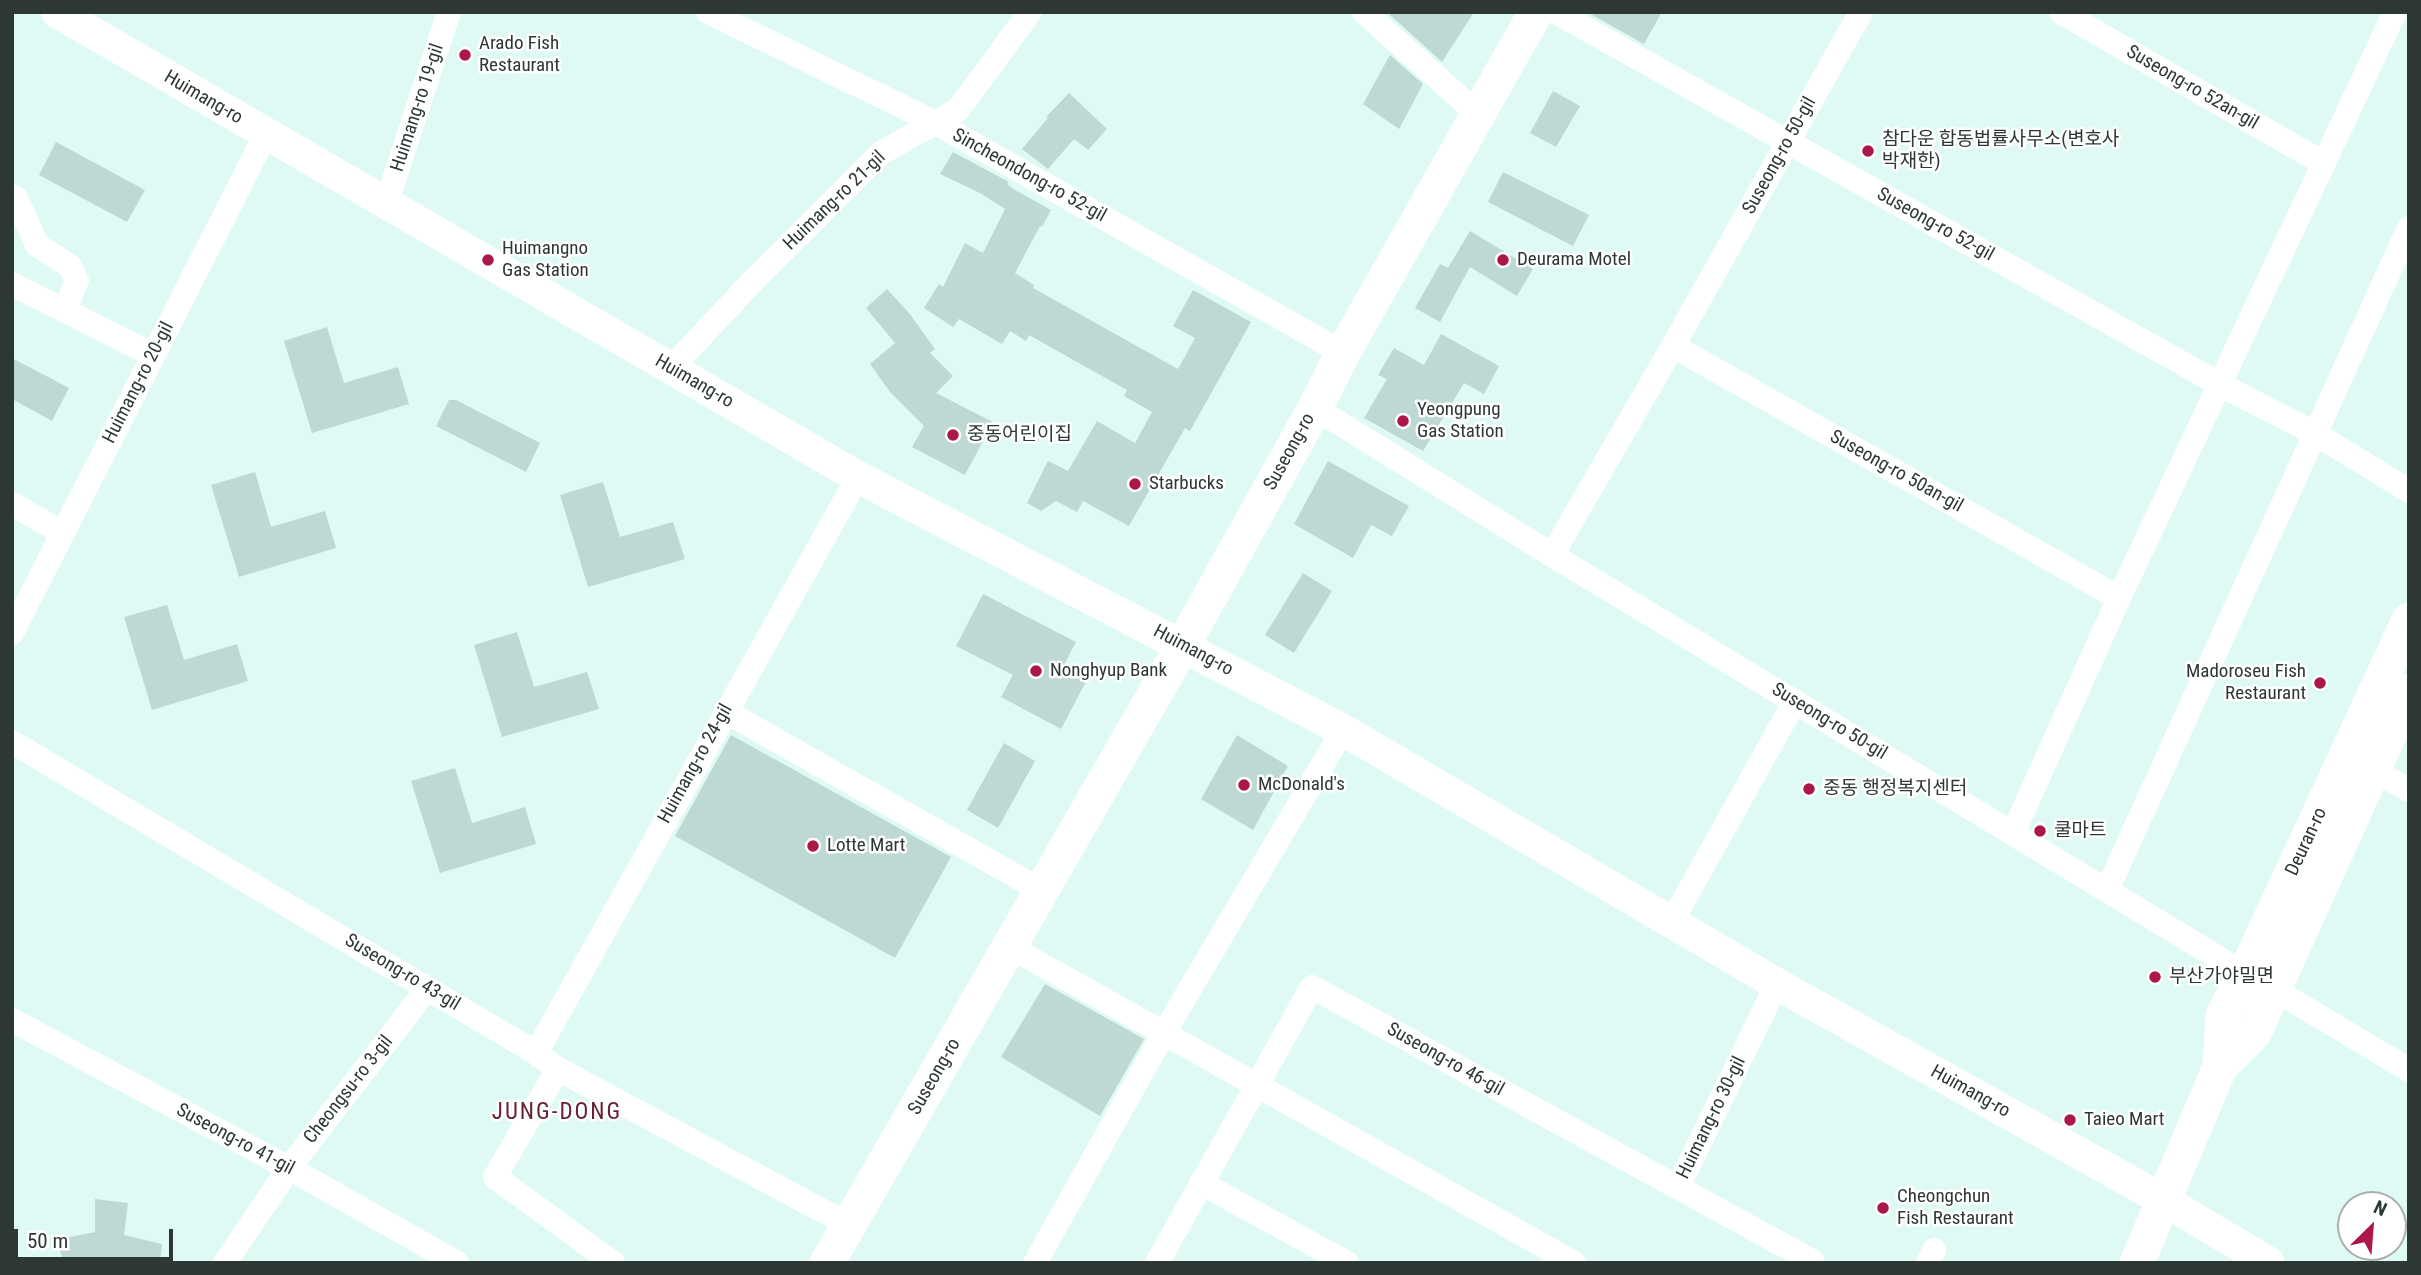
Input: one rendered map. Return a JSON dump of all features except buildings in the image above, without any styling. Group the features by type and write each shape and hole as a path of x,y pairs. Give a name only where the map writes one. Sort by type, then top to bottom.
{"main road":[{"name":"Suseong-ro","path":"827,1263 1183,645 1343,353 1536,12"},
{"name":"Deuran-ro","path":"2260,982 2409,620"},
{"name":"Deuran-ro","path":"2137,1263 2220,1067 2223,1015 2260,982 2373,770 2409,691"}],"street":[{"name":"Huimang-ro","path":"57,12 858,477 1343,730 1671,923 2269,1263"},
{"name":"Huimang-ro 19-gil","path":"386,204 449,12"},
{"name":"Sincheondong-ro 52-gil","path":"708,12 936,123 1343,353"},
{"name":"Huimang-ro 21-gil","path":"671,368 752,282 881,153 958,110 1030,12"},
{"path":"1364,12 1478,114"},
{"name":"Suseong-ro 52-gil","path":"1556,12 2221,385 2316,434 2409,491"},
{"name":"Suseong-ro 50-gil","path":"1552,555 1861,12"},
{"name":"Suseong-ro 52an-gil","path":"2061,12 2323,163"},
{"path":"2012,833 2119,598 2395,12"},
{"name":"Huimang-ro 20-gil","path":"12,633 266,134"},
{"path":"12,196 16,198 37,245 70,266 78,280 65,310"},
{"path":"2106,890 2409,228"},
{"path":"12,284 153,355"},
{"name":"Suseong-ro 50an-gil","path":"1673,346 2119,598"},
{"name":"Suseong-ro 50-gil","path":"1315,408 1552,555 2260,982"},
{"name":"Huimang-ro 24-gil","path":"536,1053 858,477"},
{"path":"12,504 63,533"},
{"path":"1671,923 1795,701"},
{"path":"725,711 1042,891"},
{"path":"1035,1263 1164,1032 1343,730"},
{"name":"Suseong-ro 43-gil","path":"12,743 536,1053 558,1069 849,1225"},
{"path":"2373,770 2409,790"},
{"path":"1010,947 1574,1263"},
{"path":"2260,982 2409,1070"},
{"name":"Huimang-ro 30-gil","path":"1777,984 1678,1187 1814,1262"},
{"name":"Suseong-ro 46-gil","path":"1256,1086 1312,987 1678,1187"},
{"name":"Cheongsu-ro 3-gil","path":"225,1263 289,1168 427,989"},
{"name":"Suseong-ro 41-gil","path":"12,1020 289,1168 457,1263"},
{"path":"558,1069 495,1177 612,1263"},
{"path":"1157,1263 1256,1086"},
{"path":"1201,1183 1347,1263"}],"place":[{"name":"Arado Fish Restaurant","path":"465,55"},
{"name":"참다운 합동법률사무소(변호사 박재한)","path":"1868,151"},
{"name":"Huimangno Gas Station","path":"488,260"},
{"name":"Deurama Motel","path":"1503,260"},
{"name":"Yeongpung Gas Station","path":"1403,421"},
{"name":"중동어린이집","path":"953,435"},
{"name":"Starbucks","path":"1135,484"},
{"name":"Nonghyup Bank","path":"1036,671"},
{"name":"Madoroseu Fish Restaurant","path":"2320,683"},
{"name":"McDonald's","path":"1244,785"},
{"name":"중동 행정복지센터","path":"1809,789"},
{"name":"쿨마트","path":"2040,831"},
{"name":"Lotte Mart","path":"813,846"},
{"name":"부산가야밀면","path":"2155,977"},
{"name":"Taieo Mart","path":"2070,1120"},
{"name":"Cheongchun Fish Restaurant","path":"1883,1208"}],"district":[{"name":"JUNG-DONG","path":"557,1113"}]}
